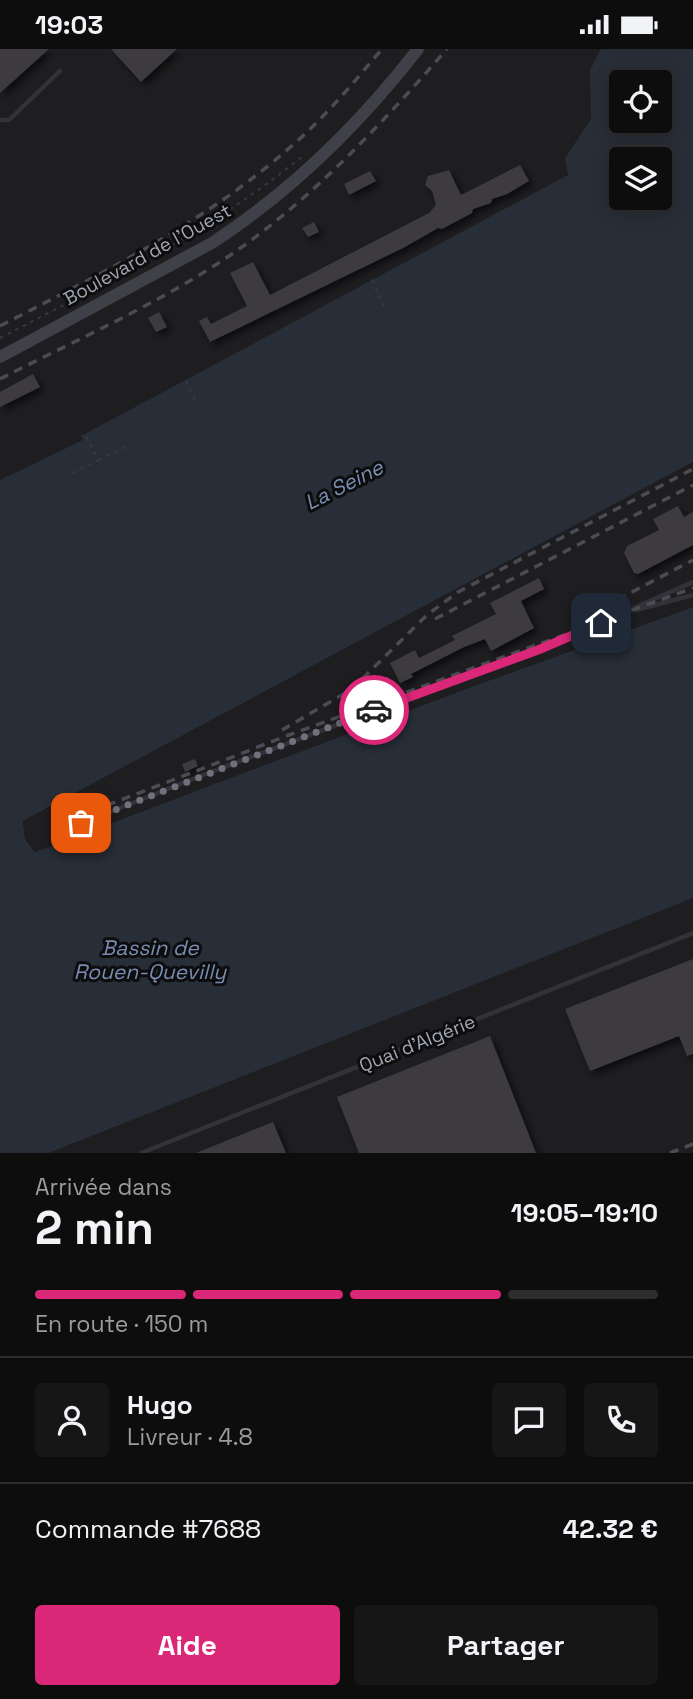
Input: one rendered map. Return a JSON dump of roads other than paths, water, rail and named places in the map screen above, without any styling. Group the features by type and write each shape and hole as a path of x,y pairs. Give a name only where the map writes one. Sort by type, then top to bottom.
{"main road":[{"name":"Boulevard de l'Ouest","path":"0,357 212,243 242,223 324,156 381,96 418,49"}],"lane":[{"path":"0,120 9,120 60,71"},
{"path":"57,833 203,775 538,650 693,582"},
{"path":"621,614 693,595"},
{"name":"Quai d'Algérie","path":"141,1153 693,933"}],"water":[{"path":"601,49 693,49 693,462 23,821 25,839 35,852 471,687 693,607 693,898 49,1153 0,1153 0,480 83,440 81,436 568,175 565,158 591,119 590,70"}],"railway":[{"path":"0,326 154,244 226,197 307,132 382,49"},
{"path":"0,379 165,295 250,241 281,217 339,164 447,49"},
{"path":"282,730 352,689 427,615 458,592 693,469"},
{"path":"435,619 693,485"},
{"path":"575,622 693,560"},
{"path":"77,817 289,735 693,588"},
{"path":"670,1153 693,1144"}],"water label":[{"name":"La Seine","path":"344,485"},
{"name":"Bassin de Rouen-Quevilly","path":"150,960"}]}
